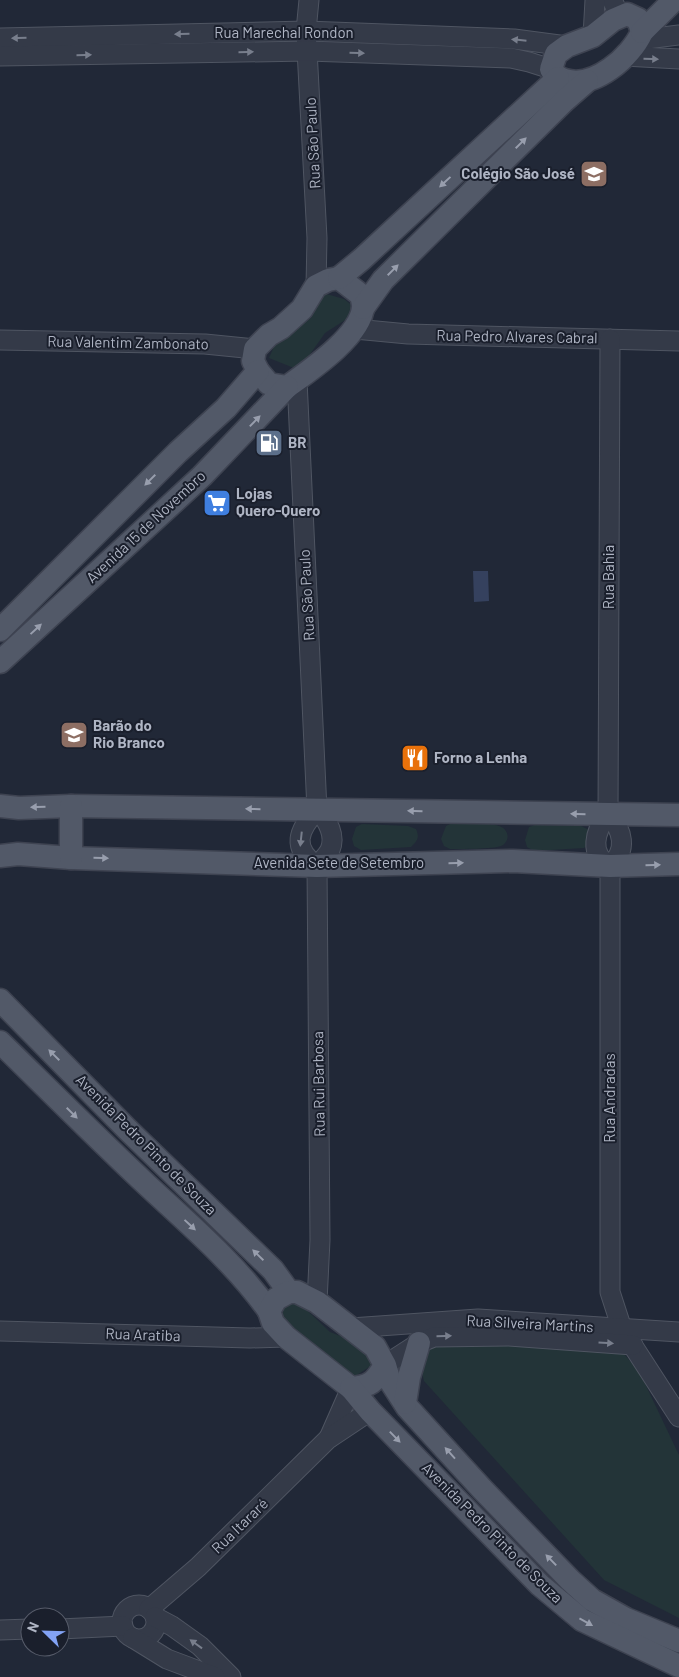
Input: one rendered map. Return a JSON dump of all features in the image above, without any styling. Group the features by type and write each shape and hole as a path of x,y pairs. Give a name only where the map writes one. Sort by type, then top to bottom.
{"main road":[{"name":"Avenida 15 de Novembro","path":"0,662 202,476 292,383 326,359 355,329 363,308 383,280 564,101 587,81 606,72 674,0"},
{"path":"292,383 269,384 258,371 253,361 256,348 269,335 281,328 302,309 316,286 328,280 339,278 362,259 554,73 556,54 567,46 593,36 625,8 638,20 635,43"},
{"path":"554,73 577,83 587,81"},
{"path":"339,278 361,295 363,308"},
{"name":"Avenida 15 de Novembro","path":"0,630 178,452 226,408 258,371"},
{"path":"226,408 219,418 217,425 219,431 225,437 238,438"},
{"path":"178,452 188,450 202,455 205,460 202,476"},
{"path":"0,806 19,808 72,806 679,815"},
{"path":"71,858 72,806"},
{"name":"Avenida Sete de Setembro","path":"0,856 18,854 71,858 317,866 513,861 610,866 679,864"},
{"name":"Avenida Pedro Pinto de Souza","path":"0,1000 128,1130 273,1270 289,1292 297,1292 316,1302 375,1347 385,1365 389,1379 405,1403 482,1489 570,1580 592,1600 626,1619 679,1641"},
{"name":"Avenida Pedro Pinto de Souza","path":"0,1042 107,1147 231,1264 252,1287 269,1311 272,1323 286,1337 351,1388 461,1505 540,1585 582,1620 679,1666"},
{"path":"107,1147 128,1130"},
{"path":"269,1311 276,1299 289,1292"},
{"path":"405,1403 409,1377 420,1343"},
{"path":"351,1388 364,1387 376,1380 385,1365"},
{"path":"461,1505 482,1489"}],"street":[{"name":"Rua São Paulo","path":"309,0 306,31 317,238 316,286"},
{"path":"593,36 595,0"},
{"name":"Rua Marechal Rondon","path":"0,38 306,31 514,39 567,46"},
{"path":"635,43 679,35"},
{"path":"635,43 679,59"},
{"name":"Rua Marechal Rondon","path":"0,56 308,51 511,58 529,62 554,73"},
{"name":"Rua Pedro Alvares Cabral","path":"355,329 408,334 679,341"},
{"name":"Rua Bahia","path":"608,814 610,339"},
{"name":"Rua Valentim Zambonato","path":"0,340 205,344 256,348"},
{"name":"Rua São Paulo","path":"292,383 317,810"},
{"path":"317,810 328,823 333,840 329,852 317,866 306,858 300,848 301,831 317,810"},
{"path":"608,814 597,832 596,847 599,858 610,866"},
{"name":"Rua Rui Barbosa","path":"316,1302 320,1250 317,866"},
{"name":"Rua Andradas","path":"610,866 610,1292 622,1329 679,1417"},
{"name":"Rua Silveira Martins","path":"350,1328 478,1319 679,1332"},
{"name":"Rua Aratiba","path":"0,1331 250,1338 286,1337"},
{"name":"Rua Silveira Martins","path":"385,1365 420,1343 434,1337 480,1336 633,1345"},
{"name":"Rua Itararé","path":"328,1439 351,1388"},
{"name":"Rua Itararé","path":"152,1613 328,1439 370,1410"},
{"path":"216,1677 167,1659 128,1632 123,1615 131,1608 141,1606 200,1646 231,1677"},
{"path":"70,1629 128,1632 144,1638 153,1632 156,1622 152,1613"},
{"path":"0,1630 20,1629"}],"shaded area":[{"path":"323,293 344,299 359,311 325,333 299,370 269,358 276,342 311,318"},
{"path":"452,823 499,826 508,835 504,844 497,847 450,849 444,846 441,839 446,826"},
{"path":"362,824 408,826 416,829 418,835 411,847 361,850 354,846 352,839 356,827"},
{"path":"535,825 581,826 589,830 590,842 584,848 534,851 527,847 525,840 529,827"},
{"path":"295,1299 330,1332 364,1345 375,1363 354,1377 276,1316"},
{"path":"437,1343 616,1345 639,1371 679,1455 679,1618 604,1580 424,1381 419,1361"}],"water":[{"path":"473,571 488,571 489,601 474,602"}],"place":[{"name":"Colégio São José","path":"594,174"},
{"name":"BR","path":"269,443"},
{"name":"Lojas Quero-Quero","path":"217,503"},
{"name":"Barão do Rio Branco","path":"74,735"},
{"name":"Forno a Lenha","path":"415,758"}]}
